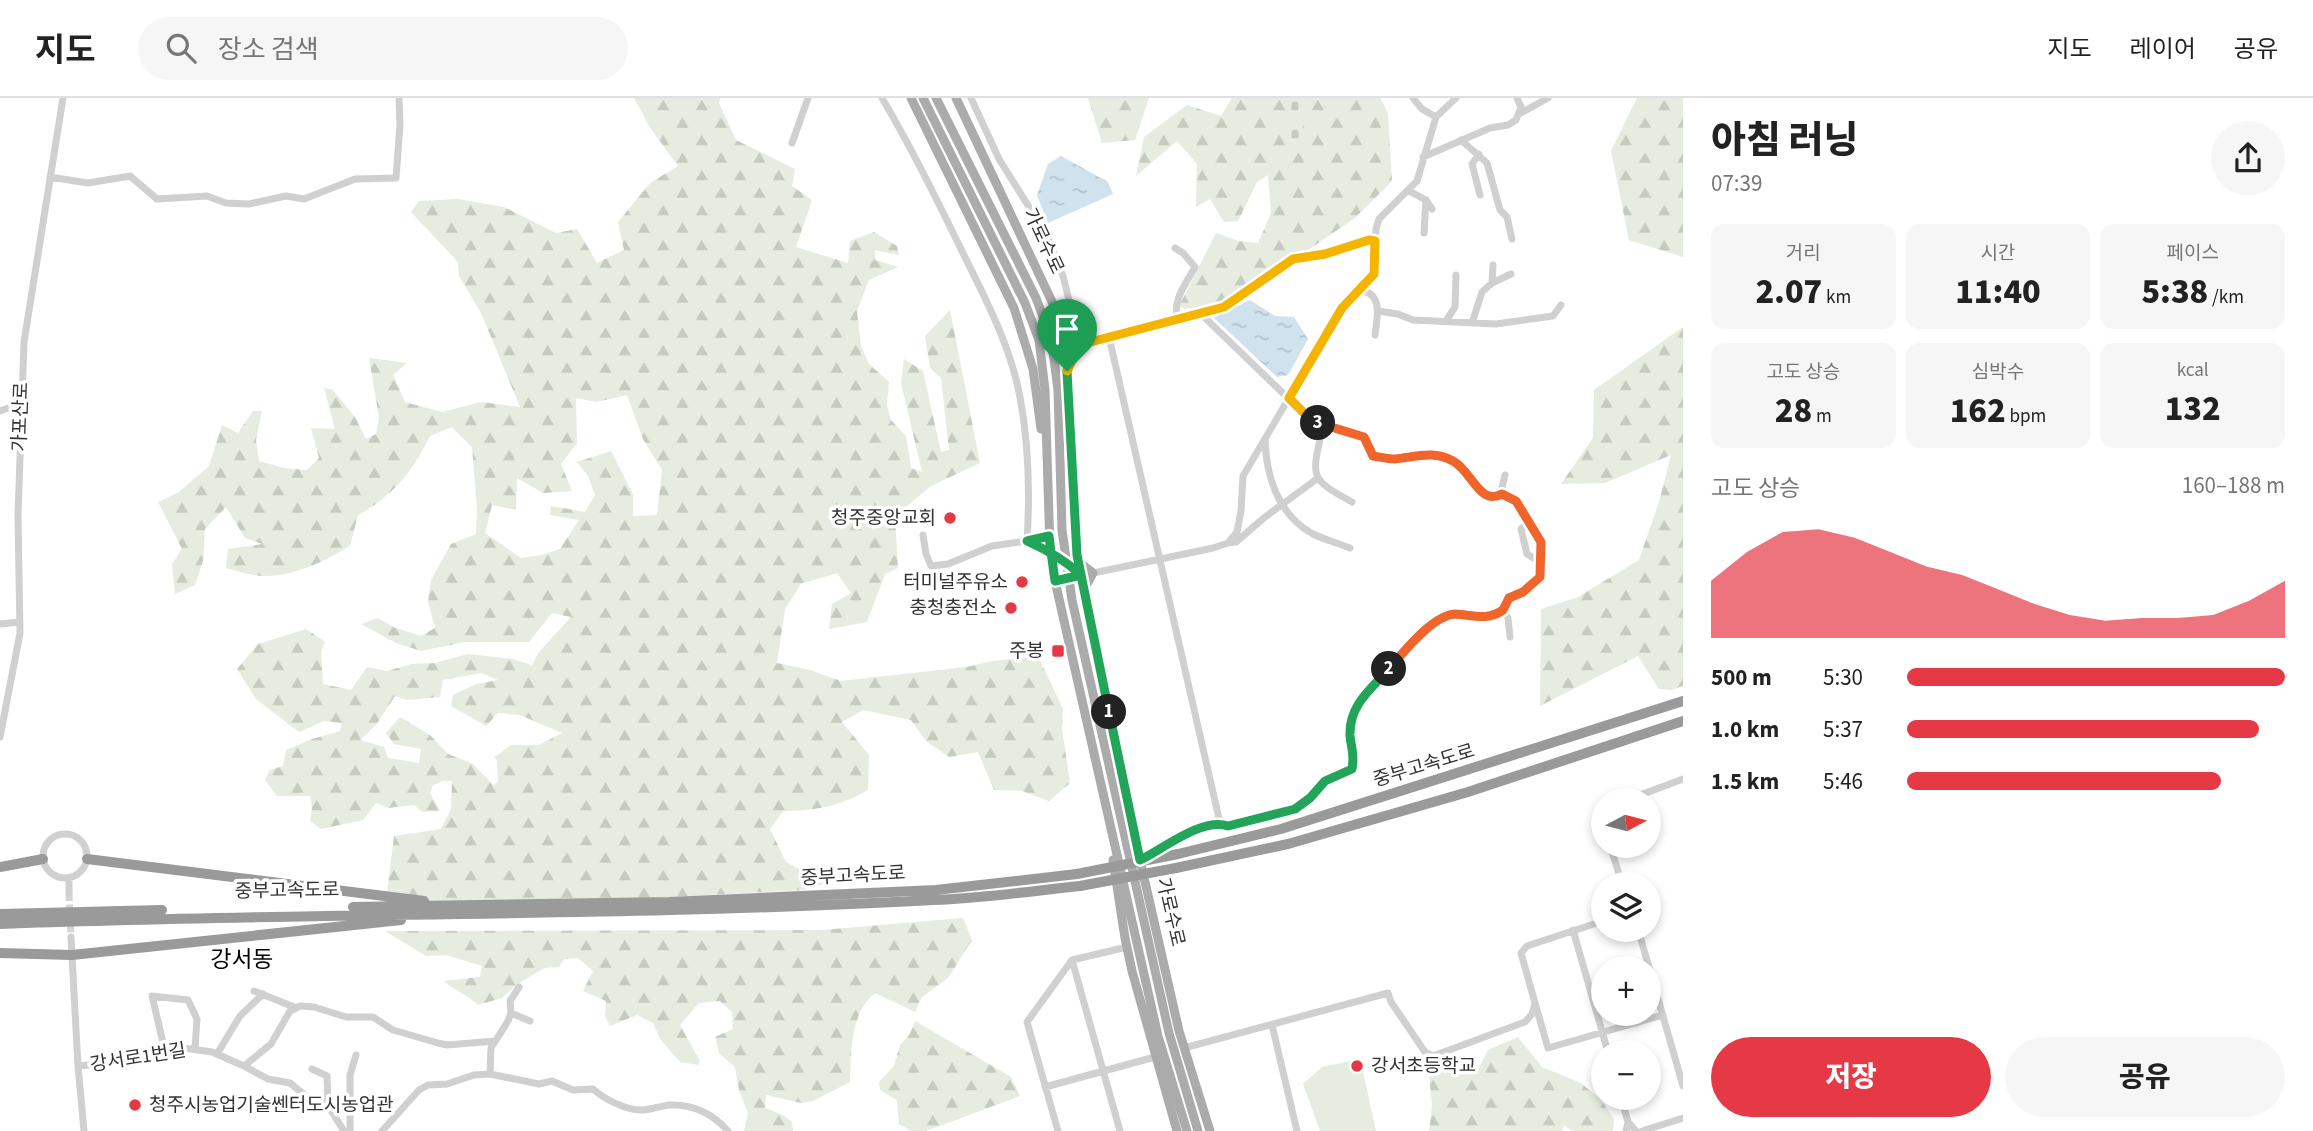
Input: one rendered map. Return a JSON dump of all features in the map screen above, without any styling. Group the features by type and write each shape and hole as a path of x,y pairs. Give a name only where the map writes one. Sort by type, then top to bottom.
{"highway":[{"name":"중부고속도로","path":"0,924 669,902 936,890 1077,874 1178,854 1282,829 1683,701"},
{"name":"중부고속도로","path":"0,914 447,909 669,910 937,900 1080,886 1288,844 1468,792 1683,721"},
{"path":"0,867 43,859"},
{"path":"87,859 414,899 447,909"},
{"path":"0,953 72,955 447,909"}],"main road":[{"name":"가로수로","path":"911,98 1014,308 1033,369 1048,484"},
{"name":"가로수로","path":"923,98 1032,318 1044,367 1049,536 1055,581 1158,1036 1187,1131"},
{"name":"가로수로","path":"936,98 1036,298 1049,333 1058,390 1061,519 1068,578 1154,967 1178,1067 1198,1131"},
{"path":"949,98 966,131 981,151"},
{"name":"가로수로","path":"956,98 1054,306 1067,371 1079,562"},
{"path":"1079,562 1093,573 1084,590"},
{"name":"가로수로","path":"1084,590 1140,860 1184,1048 1210,1131"},
{"path":"1107,810 1127,947 1177,1131"}],"street":[{"name":"가포산로","path":"0,737 20,622 18,516 27,319 63,98"},
{"path":"50,177 88,183 130,176 157,199 207,196 226,203 249,204 286,196 304,199 355,179 396,178 399,98"},
{"path":"792,144 808,98"},
{"path":"882,98 986,296 1010,358 1020,398 1028,462 1027,541"},
{"path":"971,98 999,159 1046,234 1063,276 1076,329 1065,355"},
{"path":"1413,98 1422,109 1436,117"},
{"path":"1228,543 1237,532 1241,512 1241,481 1342,308 1374,274 1379,219 1409,191 1419,177 1436,117 1458,98"},
{"path":"1423,157 1490,128 1508,125 1516,120 1521,107 1517,98"},
{"path":"1518,115 1548,98"},
{"path":"1461,140 1479,154 1489,169 1500,209 1507,217 1511,239"},
{"path":"1479,154 1472,164 1480,195"},
{"path":"1409,191 1426,200 1432,209"},
{"path":"1424,233 1426,200"},
{"path":"1067,371 1079,345 1224,307 1293,259 1325,254 1369,240 1375,241"},
{"path":"1175,248 1195,267 1177,300 1177,320"},
{"path":"1492,283 1493,265"},
{"path":"1472,323 1482,292 1492,283 1511,274"},
{"path":"1446,321 1455,307 1456,275"},
{"path":"1359,290 1373,296 1377,302 1376,335"},
{"path":"1378,311 1413,320 1496,324 1553,316 1562,305"},
{"path":"1201,314 1322,432 1315,462 1318,478 1323,486 1352,502"},
{"path":"1109,337 1220,823"},
{"path":"0,411 22,403"},
{"path":"1140,860 1167,846 1175,838 1220,823 1228,826 1295,809 1310,798 1325,781 1352,769 1355,753 1350,737 1355,708 1369,688 1378,682 1417,636 1450,615 1485,616 1503,610 1509,598 1523,592 1540,577 1541,542 1516,501 1502,494 1493,497 1478,491 1462,466 1448,458 1429,455 1392,459 1373,456 1364,437 1312,421"},
{"path":"1265,438 1268,468 1282,505 1292,519 1313,534 1350,548"},
{"path":"1502,494 1505,475"},
{"path":"1055,581 1236,542 1318,478"},
{"path":"1528,522 1521,529 1527,554 1541,562"},
{"path":"923,535 931,566 948,564 992,547 1049,536"},
{"path":"1027,541 1051,552 1081,575"},
{"name":"가로수로","path":"1079,562 1084,590"},
{"path":"1503,610 1508,618 1510,637"},
{"path":"0,624 20,622"},
{"path":"1659,788 1683,779"},
{"path":"65,834 84,844 87,859 81,871 69,878 55,876 45,866 43,859 46,844 58,835 65,834"},
{"path":"69,878 69,894"},
{"path":"1591,925 1527,946 1521,953 1548,1048 1663,1015"},
{"path":"1573,930 1604,1040"},
{"path":"71,937 83,1131"},
{"path":"1642,942 1683,1086"},
{"path":"1058,1131 1027,1022 1072,960 1127,947"},
{"path":"1072,960 1120,1131"},
{"path":"490,1074 490,1056 495,1041 511,1013 510,1001 519,987"},
{"path":"217,1054 240,1016 258,993 294,1007 314,1007 346,1017 373,1017 393,1030 447,1045 495,1041"},
{"path":"1184,1048 1388,993 1391,1002 1425,1052 1433,1056 1524,1022 1532,1014 1535,1003"},
{"path":"164,1051 152,996 188,1000 197,1019 195,1049"},
{"path":"244,1066 271,1044 294,1007"},
{"path":"511,1013 530,1021"},
{"path":"1272,1024 1297,1130 1287,1131"},
{"name":"강서로1번길","path":"78,1066 120,1062 164,1051 195,1049 217,1054 268,1079 290,1083 313,1102 328,1105"},
{"path":"350,1131 350,1075 356,1055"},
{"path":"1045,1087 1155,1057"},
{"path":"313,1069 327,1076 328,1105 344,1131"},
{"path":"382,1131 419,1090 428,1085 447,1084 474,1075 490,1074 539,1084 552,1082 573,1090 593,1089 599,1095 634,1109 671,1105 696,1109 711,1114 728,1131"},
{"path":"1625,1110 1628,1122 1636,1131"},
{"path":"1642,1131 1683,1118"},
{"path":"1626,1131 1628,1122"}],"green space":[{"path":"634,98 720,98 719,103 736,140 795,169 792,186 812,200 796,247 848,263 850,241 874,232 897,246 899,255 875,250 875,260 898,267 869,280 857,311 861,346 869,364 889,382 887,405 891,420 906,436 911,468 922,472 901,383 904,359 923,371 941,452 949,450 941,378 930,368 925,336 950,310 980,463 931,486 895,516 898,568 885,574 867,622 829,629 832,604 851,593 837,573 801,584 785,609 777,663 810,670 841,681 1038,656 1063,709 1062,728 1070,783 1049,801 1022,791 994,790 978,752 949,757 926,741 911,720 863,710 842,722 869,755 868,790 827,806 783,811 770,829 786,862 826,883 804,890 634,899 386,902 394,836 441,829 451,809 452,781 433,785 430,793 440,811 422,812 414,805 388,808 376,803 363,820 321,829 310,821 310,796 277,796 265,780 270,770 283,766 286,750 340,731 342,723 324,721 299,732 256,699 237,669 258,644 306,629 325,642 321,652 323,684 351,690 367,667 387,671 468,654 512,659 532,665 539,652 571,617 552,613 529,642 465,642 421,651 396,643 361,624 378,618 393,627 421,636 435,628 428,602 431,580 451,544 476,534 477,507 472,447 452,427 430,436 416,461 392,491 358,515 350,546 319,562 286,574 258,576 226,568 228,549 262,544 245,538 226,507 205,529 203,561 195,585 175,594 172,564 182,549 158,502 179,492 209,466 222,425 238,433 253,411 262,411 256,440 259,461 284,468 307,470 319,458 311,428 335,429 324,388 332,389 355,417 366,439 376,434 379,418 369,358 407,363 393,375 405,402 442,412 481,402 520,407 481,313 459,276 458,262 411,212 419,201 458,199 504,207 556,233 577,229 597,263 624,250 618,222 650,183 678,166 651,129","holes":["627,395 643,439 662,470 657,515 633,516 633,494 611,451 577,462 588,476 595,495 585,512 551,506 550,515 579,520 560,549 521,558 485,533 492,505 516,510 517,478 543,493 572,491 561,464 577,443 576,398 596,402","481,673 498,680 476,684 453,695 451,706 486,726 498,713 520,715 562,733 539,745 511,745 495,757 498,782 493,785 473,764 448,754 430,735 400,717 386,733 394,744 421,749 419,763 388,758 384,747 360,740 376,725 395,696 407,700 440,697 443,680"]},
{"path":"1088,98 1149,98 1135,140 1102,143"},
{"path":"1232,98 1380,98 1388,113 1392,181 1355,218 1242,295 1215,304 1185,309 1179,306 1216,233 1239,241 1258,243 1271,213 1268,175 1257,182 1238,221 1224,222 1210,199 1196,207 1197,164 1177,141 1136,176 1144,137 1187,105 1221,116"},
{"path":"1291,98 1303,98 1303,129 1294,157 1284,159"},
{"path":"1637,98 1683,98 1683,257 1629,240 1611,151"},
{"path":"1683,327 1683,686 1671,690 1659,689 1638,656 1540,706 1541,609 1578,597 1639,560 1659,502 1671,455 1605,483 1561,484 1593,438 1594,390"},
{"path":"963,918 972,940 948,978 922,997 915,1012 875,993 867,1001 856,1022 850,1082 813,1101 801,1103 766,1095 765,1108 792,1122 793,1131 744,1131 748,1113 739,1090 735,1067 719,1053 715,1037 733,1029 732,1012 720,1001 699,1003 680,1025 700,1061 698,1065 680,1062 660,1039 653,1023 637,1015 610,1026 605,1016 606,1001 583,991 593,971 578,958 564,959 559,967 544,968 516,985 502,998 478,1005 444,981 480,977 482,966 446,955 426,956 385,931 822,930"},
{"path":"915,1021 1011,1077 1020,1096 926,1131 911,1131 899,1124 897,1100 880,1090 879,1082 894,1066 900,1045 909,1035"},
{"path":"1518,1037 1542,1067 1581,1083 1591,1092 1591,1110 1608,1110 1614,1119 1613,1131 1572,1131 1564,1125 1562,1131 1429,1131 1432,1105 1428,1066 1479,1068 1488,1050"},
{"path":"1355,1060 1361,1063 1376,1131 1320,1131 1303,1084 1322,1067"}],"water":[{"path":"1061,156 1108,182 1113,194 1048,223 1037,195 1048,164"},
{"path":"1250,300 1275,316 1294,317 1308,339 1288,375 1277,377 1214,318"}],"tunnel":[{"path":"69,894 71,937"}],"place":[{"name":"청주중앙교회","path":"950,518"},
{"name":"터미널주유소","path":"1022,582"},
{"name":"충청충전소","path":"1011,608"},
{"name":"주봉","path":"1058,651"},
{"name":"강서초등학교","path":"1357,1066"},
{"name":"청주시농업기술쎈터도시농업관","path":"135,1105"}],"district":[{"name":"강서동","path":"242,959"}],"route":[{"path":"1067,371 1077,555 1081,575 1051,552 1027,541 1049,536 1050,549 1051,552 1055,581 1081,575 1140,860 1167,846 1179,836 1220,823 1228,826 1295,809 1332,776 1352,769 1355,753 1350,737 1355,708 1362,696 1378,682 1417,636 1450,615 1467,617 1498,614 1509,598 1523,592 1540,577 1541,542 1516,501 1502,494 1493,497 1478,491 1462,466 1440,455 1392,459 1373,456 1364,437 1312,421 1289,398 1342,308 1374,274 1375,241 1369,240 1325,254 1293,259 1224,307 1079,345 1067,371"}]}
